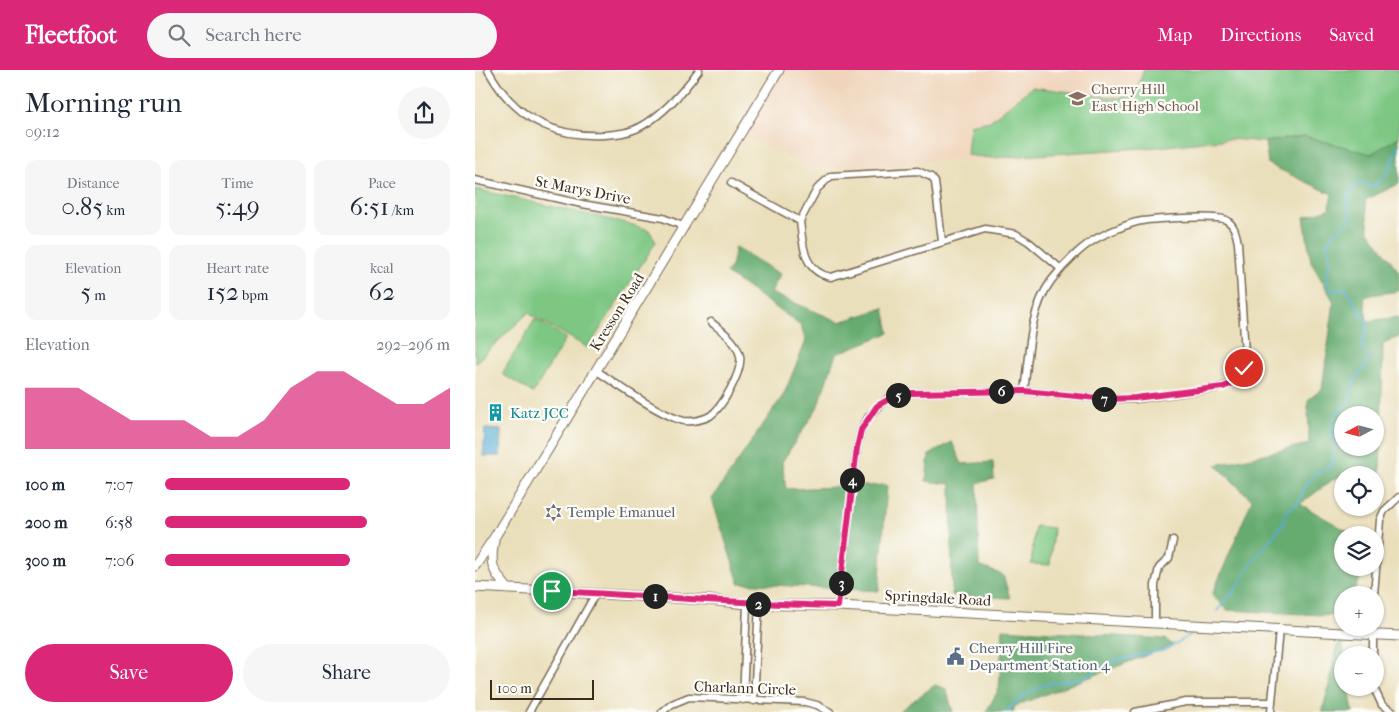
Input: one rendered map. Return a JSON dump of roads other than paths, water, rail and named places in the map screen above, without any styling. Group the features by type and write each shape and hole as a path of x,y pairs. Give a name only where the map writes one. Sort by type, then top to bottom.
{"main road":[{"name":"Kresson Road","path":"475,566 597,371 779,70"},
{"path":"494,538 492,566 496,576 508,589"},
{"name":"Springdale Road","path":"475,587 596,593 747,604 838,606 1279,630 1334,631"},
{"name":"Springdale Road","path":"1384,633 1399,636"}],"street":[{"path":"488,70 509,102 527,115 545,126 571,134 592,136 628,132 641,126 674,100 699,70"},
{"path":"941,241 935,182 917,171 831,176 817,189 800,221 808,262 822,275 831,277 941,241 985,229 1006,231 1029,242 1061,269"},
{"name":"St Marys Drive","path":"475,180 582,204 663,218 685,227"},
{"path":"731,183 800,221"},
{"path":"838,606 857,448 861,430 869,416 887,399 911,393 1024,391 1108,399 1135,398 1223,387 1236,382 1244,368 1238,243 1235,230 1225,220 1219,218 1141,221 1097,238 1061,269 1050,282 1040,300 1033,329 1024,391"},
{"path":"597,371 676,419 693,421 707,418 714,413 738,376 741,366 733,341 711,322"},
{"path":"1375,586 1380,520 1384,510 1399,497"},
{"path":"1155,623 1155,585 1159,568 1169,558 1173,540"},
{"path":"529,712 596,593"},
{"path":"743,700 747,604"},
{"path":"754,701 759,604"},
{"path":"1271,712 1279,630"},
{"path":"1378,696 1383,705 1393,712"},
{"name":"Charlann Circle","path":"662,712 672,704 689,698 805,702 817,705 830,712"},
{"path":"1137,712 1186,702 1272,702"}],"water":[{"path":"485,429 501,430 500,456 483,456"}],"waterway":[{"path":"1217,611 1236,589 1251,564 1284,522 1285,513 1300,501 1303,489 1316,473 1329,468 1332,464 1335,445 1332,435 1334,416 1348,402 1355,380 1369,361 1361,343 1368,328 1362,314 1347,289 1332,291 1327,283 1330,259 1327,243 1332,235 1349,221 1350,213 1346,200 1356,183 1360,182 1370,187 1381,180 1389,170 1399,146"},
{"path":"1006,712 1023,696 1042,685 1084,677 1116,660 1166,650 1197,630"}],"place":[{"name":"Cherry Hill East High School","path":"1077,98"},
{"name":"Katz JCC","path":"496,413"},
{"name":"Temple Emanuel","path":"553,512"},
{"name":"Cherry Hill Fire Department Station 4","path":"955,657"}]}
